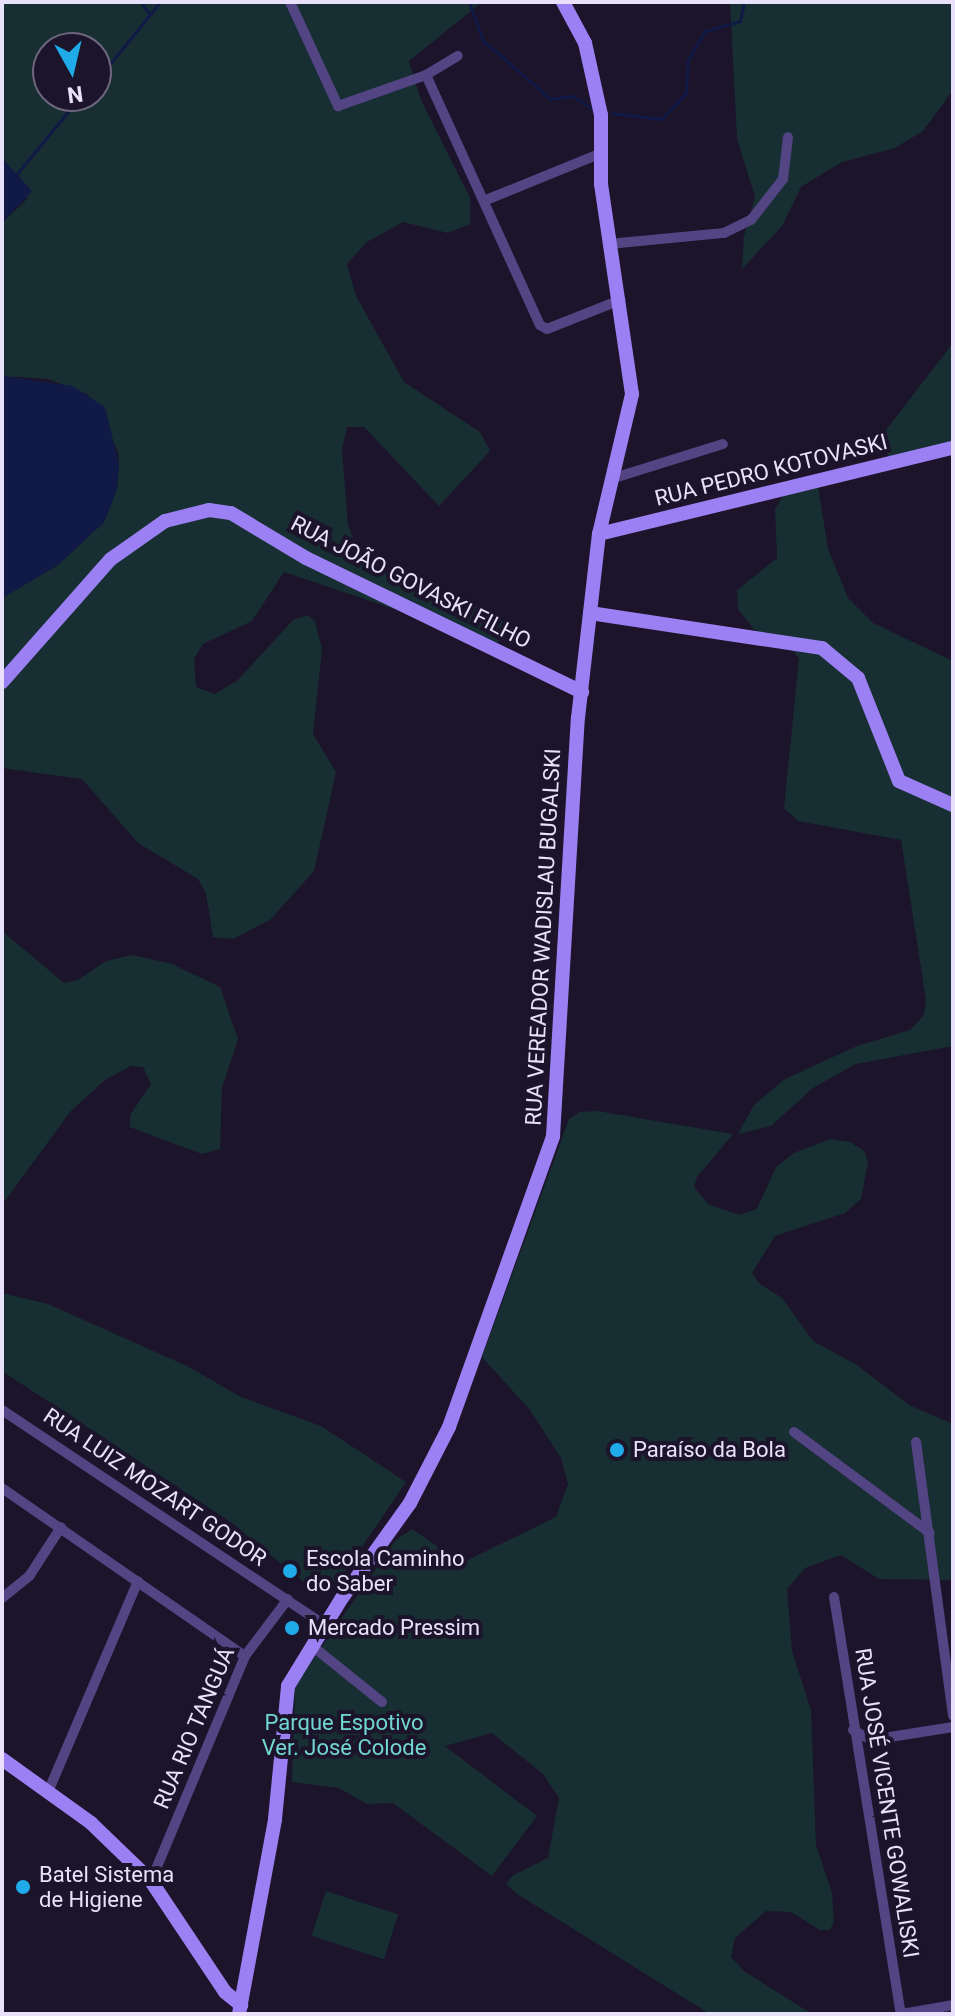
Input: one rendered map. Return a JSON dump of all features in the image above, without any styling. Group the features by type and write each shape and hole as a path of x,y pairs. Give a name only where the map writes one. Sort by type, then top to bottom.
{"main road":[{"name":"RUA VEREADOR WADISLAU BUGALSKI","path":"240,2010 275,1819 288,1686 324,1625 410,1503 449,1427 553,1136 582,692 590,613 599,534 632,394 609,244 601,115 585,43 563,2"},
{"name":"RUA PEDRO KOTOVASKI","path":"599,534 953,448"},
{"name":"RUA JOÃO GOVASKI FILHO","path":"2,682 111,559 165,521 209,510 231,513 306,558 582,692"},
{"path":"590,613 822,648 858,678 899,781 953,805"},
{"path":"2,1759 91,1823 151,1881 240,2010"}],"street":[{"path":"290,2 338,106 426,75 458,56"},
{"path":"426,75 543,328 620,300"},
{"path":"609,244 724,233 751,220 783,179 788,137"},
{"path":"486,200 602,153"},
{"path":"614,478 723,444"},
{"name":"RUA LUIZ MOZART GODOR","path":"2,1410 324,1625"},
{"path":"794,1432 930,1533"},
{"path":"916,1442 953,1716"},
{"path":"2,1488 245,1656"},
{"path":"2,1598 30,1575 61,1527"},
{"path":"48,1792 138,1581"},
{"name":"RUA JOSÉ VICENTE GOWALISKI","path":"834,1597 853,1730 902,2014"},
{"name":"RUA RIO TANGUÁ","path":"151,1881 245,1656 288,1599"},
{"path":"311,1645 382,1702"},
{"path":"853,1730 871,1740 953,1727"},
{"path":"902,2014 953,2005"}],"green space":[{"path":"2,2 482,2 409,61 421,100 470,198 470,224 448,233 403,222 367,242 347,264 356,296 404,382 480,432 490,451 439,506 364,427 347,427 342,450 348,525 361,560 403,582 486,609 508,625 510,635 495,643 284,572 252,621 203,644 194,659 196,687 215,694 238,680 293,620 307,615 315,621 322,649 313,734 336,772 314,871 271,919 233,939 213,937 206,893 198,879 138,843 82,779 2,768 2,598 58,565 104,522 117,489 119,465 118,451 87,394 48,379 2,376 2,223 27,199 2,158"},
{"path":"730,2 953,2 953,90 923,131 895,148 842,162 801,187 782,226 742,269 744,236 755,197 737,139"},
{"path":"953,343 953,454 892,462 879,439"},
{"path":"817,480 828,549 848,598 873,623 953,661 953,1046 856,1064 813,1088 771,1126 738,1134 754,1105 785,1079 857,1046 910,1030 924,1015 926,1000 901,840 798,821 784,808 799,659 791,648 754,629 738,609 737,590 777,558 775,509 783,496"},
{"path":"2,931 64,983 78,980 106,961 132,955 172,964 220,987 238,1039 222,1088 220,1149 202,1154 130,1127 130,1115 151,1084 143,1067 131,1066 105,1080 70,1112 2,1205"},
{"name":"Parque Espotivo Ver. José Colode","path":"597,1111 733,1134 697,1177 694,1187 708,1204 739,1215 757,1209 776,1167 794,1153 831,1139 850,1142 864,1151 868,1162 861,1199 845,1213 775,1236 752,1273 760,1284 782,1298 813,1341 857,1365 909,1405 953,1424 953,1580 879,1579 841,1555 805,1568 787,1589 792,1651 811,1710 816,1845 832,1893 834,1921 830,1930 820,1930 791,1912 766,1911 735,1938 731,1957 744,1971 812,2014 710,2014 517,1894 506,1884 512,1876 548,1858 559,1798 543,1774 492,1733 445,1746 537,1816 492,1876 393,1803 367,1804 339,1788 292,1782 295,1685 396,1540 412,1529 462,1563 556,1517 568,1484 561,1458 530,1410 482,1357 569,1119 580,1112"},
{"path":"2,1293 48,1304 187,1366 241,1397 321,1426 406,1482 337,1584 318,1594 232,1523 2,1371"},
{"path":"326,1891 398,1914 384,1959 311,1936"}],"shaded area":[{"path":"2,158 32,191 2,223"},
{"path":"2,376 72,386 105,407 119,465 117,489 104,522 58,565 2,598"}],"waterway":[{"path":"141,2 149,14"},
{"path":"112,61 160,2"},
{"path":"418,2 449,2"},
{"path":"469,2 483,41 550,99 572,96 593,109"},
{"path":"612,113 661,119 686,93 688,60 705,31 740,21 744,2"},
{"path":"15,176 68,112"}],"place":[{"name":"Paraíso da Bola","path":"617,1450"},
{"name":"Escola Caminho do Saber","path":"290,1571"},
{"name":"Mercado Pressim","path":"292,1628"},
{"name":"Batel Sistema de Higiene","path":"23,1887"}]}
